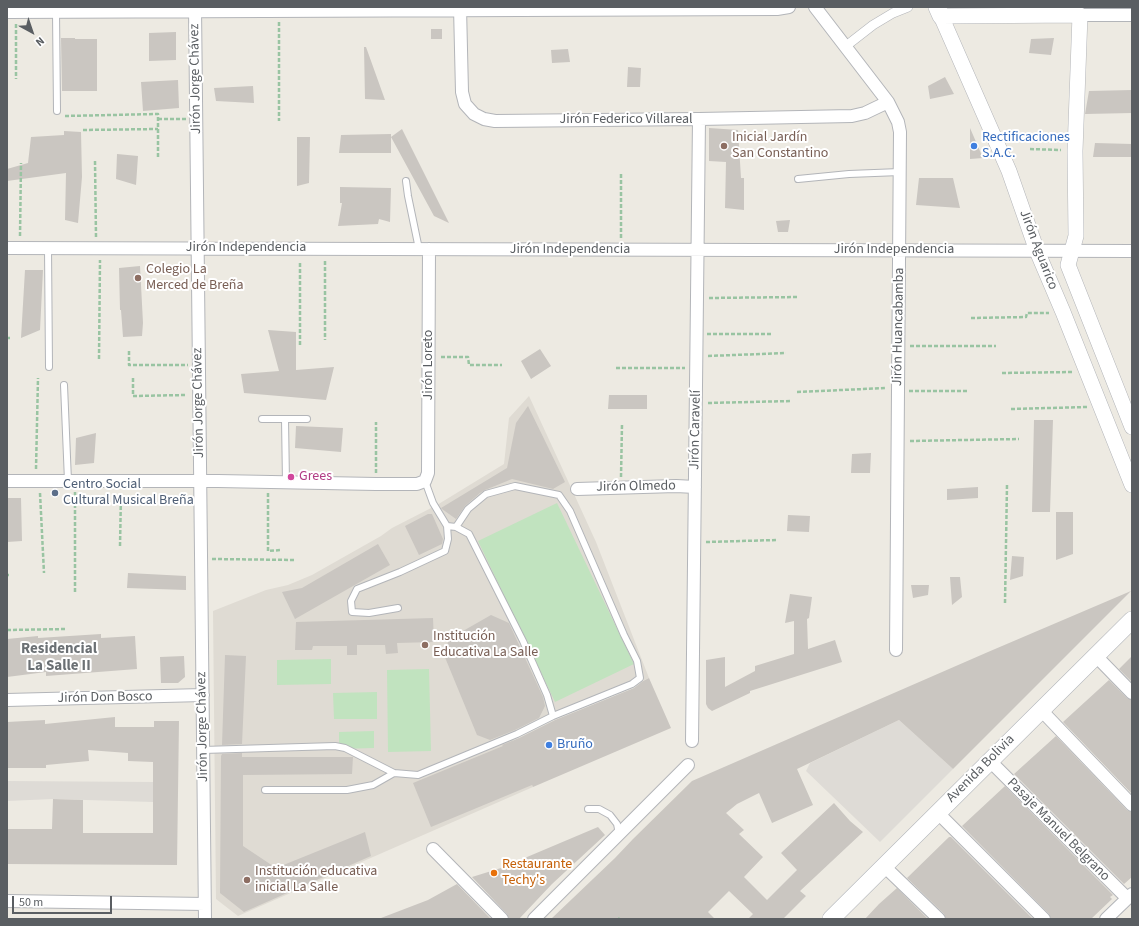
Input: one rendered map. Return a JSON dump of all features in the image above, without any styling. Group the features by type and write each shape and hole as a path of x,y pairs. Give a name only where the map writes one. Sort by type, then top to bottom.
{"main road":[{"name":"Avenida Bolivia","path":"831,919 1132,620"}],"street":[{"path":"11,12 195,9 278,11 687,8 777,9 789,7"},
{"name":"Jirón Huancabamba","path":"815,7 888,102 898,122 900,132 896,650"},
{"path":"846,46 873,25 893,13 908,7"},
{"name":"Jirón Jorge Chávez","path":"195,9 205,919"},
{"name":"Jirón Federico Villareal","path":"460,9 462,92 465,104 474,114 484,119 495,121 699,120 852,116 865,114 888,102"},
{"path":"940,10 1080,15 1132,15"},
{"name":"Jirón Aguarico","path":"940,10 1009,171 1037,251 1130,477"},
{"name":"Jirón Aguarico","path":"1080,15 1075,150 1076,236 1068,265 1132,427"},
{"name":"Jirón Caravelí","path":"692,741 699,120"},
{"name":"Jirón Independencia","path":"7,248 1132,251"},
{"name":"Jirón Loreto","path":"424,249 429,357 428,473 425,481"},
{"path":"7,481 200,481 417,484 425,481"},
{"name":"Jirón Olmedo","path":"577,489 676,486 695,487"},
{"path":"1096,656 1132,693"},
{"name":"Jirón Don Bosco","path":"7,700 203,695"},
{"path":"1041,710 1132,804"},
{"name":"Pasaje Manuel Belgrano","path":"990,761 1130,896"},
{"path":"534,919 688,765"},
{"path":"938,813 1044,919"},
{"path":"433,849 502,919"},
{"path":"884,866 940,919"},
{"path":"1106,919 1130,896"},
{"path":"7,901 205,904"}],"lane":[{"path":"56,12 58,114"},
{"path":"798,179 849,174 900,172"},
{"path":"406,181 408,196 424,249"},
{"path":"48,248 49,367"},
{"path":"64,385 71,481"},
{"path":"262,419 307,419"},
{"path":"285,419 286,483"},
{"path":"398,608 369,613 352,612 351,601 357,589 400,572 445,551 448,539 447,526 433,503 425,481"},
{"path":"203,750 335,746 345,748 394,773 418,775 632,684 640,678 637,661 624,635 570,511 559,495 515,486 486,494 468,509 456,527"},
{"path":"447,526 456,527 469,534 523,641 547,695 554,716"},
{"path":"265,790 348,790 373,785 394,773"},
{"path":"588,809 599,809 610,814 617,824 619,834"}],"path":[{"path":"278,11 279,121"},
{"path":"11,12 16,79"},
{"path":"58,114 158,114 158,158"},
{"path":"158,119 196,118"},
{"path":"83,130 158,129"},
{"path":"1030,149 1075,150"},
{"path":"95,161 98,248 99,359"},
{"path":"19,248 21,163"},
{"path":"620,250 621,174"},
{"path":"300,249 300,345"},
{"path":"325,249 325,340"},
{"path":"697,298 799,297"},
{"path":"971,318 1026,317 1027,314 1063,312"},
{"path":"697,334 773,334"},
{"path":"899,346 996,346"},
{"path":"129,351 129,365 199,364"},
{"path":"616,368 786,353"},
{"path":"429,357 468,357 469,365 502,366"},
{"path":"1002,373 1087,372"},
{"path":"38,378 38,481 44,573"},
{"path":"133,378 133,396 199,395"},
{"path":"797,392 898,389 967,391"},
{"path":"696,403 792,401"},
{"path":"1011,409 1100,406"},
{"path":"376,422 376,484"},
{"path":"621,487 622,424"},
{"path":"898,442 1019,439"},
{"path":"71,481 75,592"},
{"path":"120,546 121,481"},
{"path":"268,482 268,551 281,550"},
{"path":"1005,603 1008,485"},
{"path":"695,542 777,540"},
{"path":"201,558 296,560"},
{"path":"7,630 67,630"}],"shaded area":[{"name":"Institución Educativa La Salle","path":"529,396 596,542 649,678 512,738 533,787 238,916 216,899 213,611 266,590 288,585 312,575 381,536 392,528 437,505 504,464 509,418"},
{"path":"899,720 953,769 880,842 806,771 810,763"},
{"path":"7,781 153,782 153,802 53,799 7,801"}],"green space":[{"path":"557,503 634,664 555,702 478,541"},
{"path":"331,659 331,684 277,685 277,660"},
{"path":"429,669 431,751 388,752 387,670"},
{"path":"377,692 377,719 334,719 333,693"},
{"path":"374,731 374,748 339,749 339,732"}],"building":[{"path":"431,29 442,29 442,39 431,39"},
{"path":"176,32 176,60 149,61 149,33"},
{"path":"61,38 97,39 97,91 62,91"},
{"path":"1054,38 1051,55 1029,53 1031,39"},
{"path":"364,47 366,47 385,100 365,99"},
{"path":"568,49 570,62 552,63 551,50"},
{"path":"628,67 641,68 640,87 627,87"},
{"path":"945,77 954,94 930,99 928,86"},
{"path":"178,80 179,108 143,111 141,82"},
{"path":"253,86 254,103 216,101 214,88"},
{"path":"1132,90 1132,113 1085,114 1089,91"},
{"path":"709,128 738,130 741,178 744,178 744,210 725,208 726,162 709,161"},
{"path":"970,128 983,158 970,159"},
{"path":"402,129 449,223 434,216 391,137"},
{"path":"64,131 81,132 82,177 78,223 65,220 66,173 7,181 7,169 28,163 31,137 64,135"},
{"path":"391,134 391,153 339,153 341,135"},
{"path":"297,137 310,137 309,183 297,186"},
{"path":"1095,143 1132,144 1132,157 1093,157"},
{"path":"117,154 138,156 136,185 116,179"},
{"path":"919,178 953,178 960,208 916,205"},
{"path":"340,187 391,188 390,222 379,219 378,224 338,226 342,203 340,203"},
{"path":"790,220 788,232 778,232 776,221"},
{"path":"140,266 143,323 142,336 123,337 120,310 119,268"},
{"path":"25,270 43,270 40,330 21,338"},
{"path":"268,330 296,332 296,370 334,367 326,400 244,393 241,374 279,371"},
{"path":"540,349 551,366 531,379 521,361"},
{"path":"609,395 647,395 647,409 608,409"},
{"path":"528,406 565,482 553,489 512,479 480,493 465,506 456,519 442,509 441,508 507,468 516,423"},
{"path":"1034,420 1053,420 1050,512 1032,512"},
{"path":"296,426 343,428 341,452 295,448"},
{"path":"96,433 94,463 75,465 76,438"},
{"path":"871,453 870,473 851,473 852,454"},
{"path":"978,487 978,498 947,500 947,489"},
{"path":"7,498 21,498 22,541 7,542"},
{"path":"1056,512 1073,512 1073,554 1056,560"},
{"path":"428,514 432,514 443,539 442,544 419,555 405,526"},
{"path":"788,515 810,516 809,532 787,531"},
{"path":"378,544 390,565 295,619 282,592 302,588"},
{"path":"1012,556 1024,557 1023,576 1010,580"},
{"path":"128,573 186,576 186,590 127,588"},
{"path":"950,577 960,577 962,597 952,605"},
{"path":"911,585 929,585 928,595 913,598"},
{"path":"1131,591 953,769 899,720 797,769 813,805 772,823 759,793 737,804 726,813 744,830 739,834 763,857 744,877 767,900 797,870 781,853 834,803 850,821 863,832 800,891 806,896 783,919 748,919 753,914 729,891 708,912 715,919 551,919 692,781"},
{"path":"790,594 812,597 809,618 807,619 808,649 835,640 842,662 750,691 750,693 712,711 706,704 706,660 725,657 725,687 755,671 755,666 794,654 794,621 785,623"},
{"path":"491,615 509,623 543,697 545,706 539,718 490,740 477,735 444,655 449,639"},
{"path":"433,618 434,642 397,643 398,653 386,654 385,645 357,645 357,655 347,655 347,646 313,646 312,650 295,650 296,622"},
{"path":"101,634 101,638 135,636 137,669 46,676 46,672 7,677 7,639 38,636 38,638"},
{"path":"225,655 246,656 242,744 222,745"},
{"path":"184,656 185,677 178,683 161,683 160,657"},
{"path":"1132,656 1132,682 1119,669"},
{"path":"649,678 671,728 533,787 532,785 431,827 413,783 503,746 502,745 555,720 634,688"},
{"path":"1109,680 1127,698 1132,700 1132,794 1063,722"},
{"path":"115,717 115,727 154,727 154,721 179,721 177,865 7,864 7,829 52,829 53,799 83,800 83,833 153,833 153,762 128,761 128,753 88,750 89,761 46,765 46,768 7,768 7,722 45,720 45,724"},
{"path":"1056,736 1127,810 1132,812 1132,877 1124,884 1014,774"},
{"path":"242,753 242,757 353,757 352,774 243,775 243,846 276,868 365,832 371,856 244,912 220,893 221,756 222,754"},
{"path":"1005,786 1113,895 1110,897 1112,899 1091,919 1051,919 1049,914 962,826"},
{"path":"598,827 605,835 552,884 519,919 509,919 507,914 472,877 501,868"},
{"path":"949,837 951,837 1033,919 946,919 944,914 907,878"},
{"path":"457,884 491,919 381,918 428,900"},
{"path":"897,888 928,919 865,919 879,904"}],"place":[{"name":"Inicial Jardín San Constantino","path":"724,146"},
{"name":"Rectificaciones S.A.C.","path":"974,146"},
{"name":"Colegio La Merced de Breña","path":"138,278"},
{"name":"Grees","path":"291,477"},
{"name":"Centro Social Cultural Musical Breña","path":"55,493"},
{"name":"Institución Educativa La Salle","path":"425,645"},
{"name":"Bruño","path":"549,745"},
{"name":"Restaurante Techy's","path":"494,873"},
{"name":"Institución educativa inicial La Salle","path":"247,880"}],"district":[{"name":"Residencial La Salle II","path":"59,658"}]}
